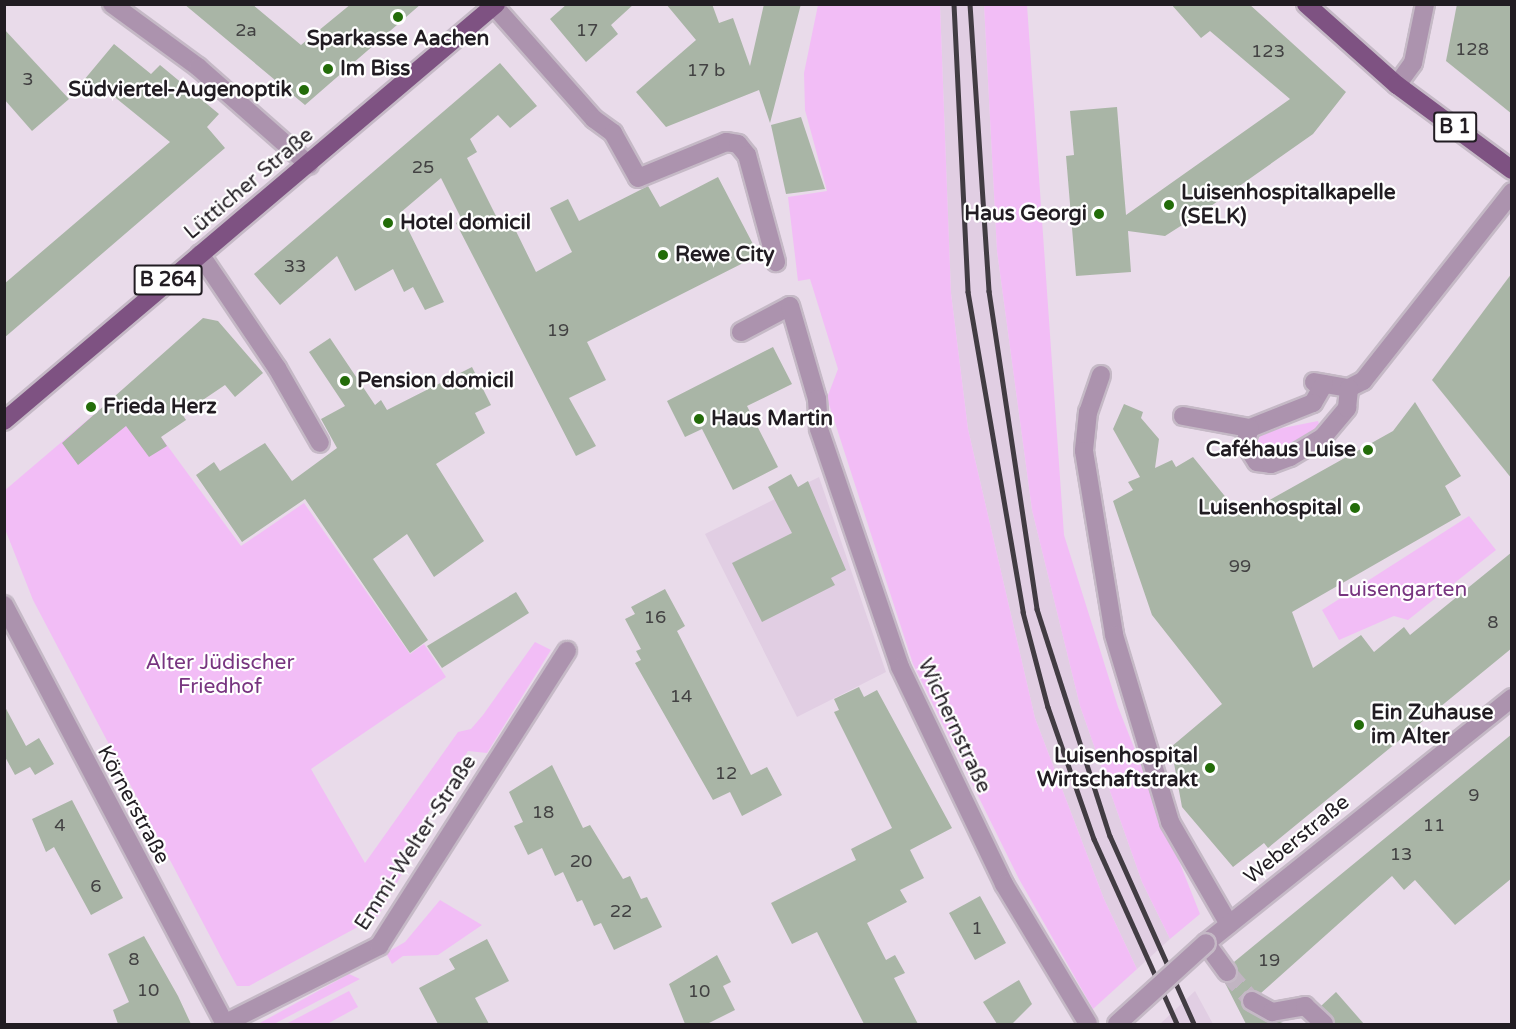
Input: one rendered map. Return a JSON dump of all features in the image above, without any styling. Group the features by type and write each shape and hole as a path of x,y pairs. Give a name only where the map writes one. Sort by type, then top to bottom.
{"main road":[{"name":"B 1","path":"1306,4 1397,85 1512,170"},
{"name":"Lütticher Straße","path":"4,421 200,254 309,165 490,6"}],"street":[{"path":"112,4 189,60 309,165"},
{"path":"1397,85 1413,63 1425,4"},
{"path":"490,6 594,119 613,133 638,178 726,142 738,144 747,154 776,261"},
{"path":"1250,428 1245,443 1257,462 1271,464 1290,457 1336,425 1347,408 1349,388 1384,358 1512,192"},
{"path":"200,254 277,368 320,443"},
{"name":"Wichernstraße","path":"741,332 790,306 817,399 819,429 900,667 1004,884 1088,1024"},
{"path":"1101,375 1088,412 1084,451 1114,635 1170,822 1229,924"},
{"path":"1183,416 1250,428 1313,403 1319,383 1349,388"},
{"name":"Körnerstraße","path":"4,605 224,1024"},
{"name":"Emmi-Welter-Straße","path":"224,1024 379,946 567,651"},
{"name":"Weberstraße","path":"1117,1024 1229,924 1512,698"},
{"path":"1206,943 1227,972"},
{"path":"1251,1001 1272,1012 1305,1006 1324,1024"}],"shaded area":[{"path":"940,5 984,5 997,251 1032,510 1080,706 1142,882 1170,939 1137,969 1104,899 1035,718 968,429 951,293"},
{"path":"819,477 886,672 797,717 705,534"},
{"path":"1195,991 1213,1024 1160,1024"}],"green space":[{"path":"818,5 940,5 951,293 968,429 1035,718 1104,899 1137,969 1093,1009 1019,879 913,664 827,398 838,369 810,279 798,281 788,197 827,191 805,110 804,73"},
{"path":"984,5 1027,5 1064,535 1118,707 1200,914 1170,939 1142,882 1080,706 1032,510 997,251"},
{"name":"Alter Jüdischer Friedhof","path":"125,388 241,546 304,503 410,654 424,644 446,677 311,769 365,863 458,732 471,729 483,715 535,642 551,650 487,753 468,751 397,862 403,872 378,916 249,986 237,986 221,957 33,600 5,529 4,491"},
{"path":"1318,421 1321,430 1272,455 1256,445 1262,432"},
{"name":"Luisengarten","path":"1469,516 1496,550 1408,620 1394,616 1339,640 1322,610"},
{"path":"440,900 482,925 438,955 403,956 392,964 386,953 405,942"},
{"path":"349,974 360,979 274,1024 258,1024"},
{"path":"349,991 358,1007 327,1024 286,1024"}],"building":[{"path":"184,4 252,4 301,45 351,4 421,4 305,105"},
{"path":"567,4 634,4 611,25 618,34 586,62 550,19"},
{"path":"666,4 712,4 719,23 733,18 750,66 764,4 801,4 770,123 759,90 666,127 636,92 696,40"},
{"path":"1171,4 1249,4 1346,92 1313,134 1165,236 1128,231 1131,272 1076,276 1066,156 1074,155 1070,111 1117,107 1126,215 1290,99 1210,31 1201,38"},
{"path":"1457,4 1512,4 1512,114 1446,61"},
{"path":"4,29 69,99 32,131 4,99"},
{"path":"114,44 151,74 160,65 219,114 207,127 225,148 4,338 4,284 170,142 106,90 102,95 84,80"},
{"path":"500,63 537,106 510,128 498,115 470,139 477,152 467,158 501,226 511,221 536,272 572,252 550,208 568,199 579,221 648,186 660,207 718,177 755,248 755,257 587,342 606,380 569,398 596,446 576,456 456,223 462,220 441,178 400,213 444,302 425,310 413,287 404,292 393,269 355,291 337,256 280,305 254,274"},
{"path":"801,117 825,189 786,194 771,125"},
{"path":"1512,273 1512,479 1432,380"},
{"path":"203,318 218,321 263,373 235,397 225,385 182,414 186,420 161,437 167,446 149,457 126,426 78,465 62,443"},
{"path":"330,338 375,405 381,400 387,410 472,367 491,405 475,413 485,433 436,464 484,541 434,577 407,534 373,559 428,640 410,653 305,499 242,542 196,475 214,462 220,471 265,443 292,481 337,448 321,419 345,406 309,352"},
{"name":"Haus Martin","path":"773,347 792,384 747,406 778,467 733,490 702,429 685,437 667,401"},
{"path":"1415,402 1461,476 1445,486 1461,515 1292,612 1313,668 1361,635 1374,652 1404,627 1410,635 1512,552 1512,648 1268,848 1264,843 1233,867 1182,807 1171,747 1222,704 1152,615 1113,501 1133,490 1128,482 1140,477 1113,429 1124,404 1143,412 1141,418 1159,439 1155,468 1172,460 1176,467 1193,457 1241,516 1393,431"},
{"path":"791,474 798,487 808,481 846,570 831,578 835,585 762,622 732,563 792,533 768,487"},
{"path":"665,589 685,626 677,631 751,775 767,767 782,795 742,816 730,792 713,800 635,663 641,660 636,651 641,649 625,619 635,614 631,607"},
{"path":"516,592 529,613 442,668 427,646"},
{"path":"859,687 864,697 877,690 952,828 910,850 924,878 900,890 907,902 867,923 886,960 895,955 905,973 894,978 918,1024 864,1024 817,932 792,944 771,903 856,860 851,849 892,828 834,712 839,710 834,699"},
{"path":"4,705 26,746 39,738 54,764 35,775 30,767 15,775 4,755"},
{"path":"1512,734 1512,878 1455,925 1415,880 1404,890 1392,876 1261,993 1251,990 1242,995 1247,1011 1286,1024 1246,1024 1225,983 1237,976 1234,962"},
{"path":"552,765 583,828 590,825 623,879 630,876 641,899 647,897 662,927 614,950 601,923 594,926 582,900 577,902 563,872 555,876 542,848 528,855 514,826 523,822 509,792"},
{"path":"72,800 123,898 91,915 54,847 46,852 32,819"},
{"path":"980,896 1006,943 975,960 949,913"},
{"path":"144,936 191,1024 118,1024 113,1010 129,1002 108,954"},
{"path":"487,939 509,981 475,998 489,1024 438,1024 419,988 455,969 449,959"},
{"path":"717,955 731,982 723,986 735,1010 707,1024 685,1024 669,984"},
{"path":"1019,980 1032,1004 1012,1024 997,1024 983,1002"},
{"path":"1336,992 1364,1024 1335,1024 1321,1006"}],"tunnel":[{"path":"1227,972 1252,1001"}],"railway":[{"path":"954,4 968,292 1023,612 1048,707 1094,839 1177,1024"},
{"path":"970,4 989,291 1037,609 1110,836 1194,1024"}],"place":[{"name":"Sparkasse Aachen","path":"398,17"},
{"name":"Im Biss","path":"328,69"},
{"name":"Südviertel-Augenoptik","path":"304,90"},
{"name":"Luisenhospitalkapelle (SELK)","path":"1169,205"},
{"name":"Haus Georgi","path":"1099,214"},
{"name":"Hotel domicil","path":"388,223"},
{"name":"Rewe City","path":"663,255"},
{"name":"Pension domicil","path":"345,381"},
{"name":"Frieda Herz","path":"91,407"},
{"name":"Haus Martin","path":"699,419"},
{"name":"Caféhaus Luise","path":"1368,450"},
{"name":"Luisenhospital","path":"1355,508"},
{"name":"Ein Zuhause im Alter","path":"1359,725"},
{"name":"Luisenhospital Wirtschaftstrakt","path":"1210,768"}]}
